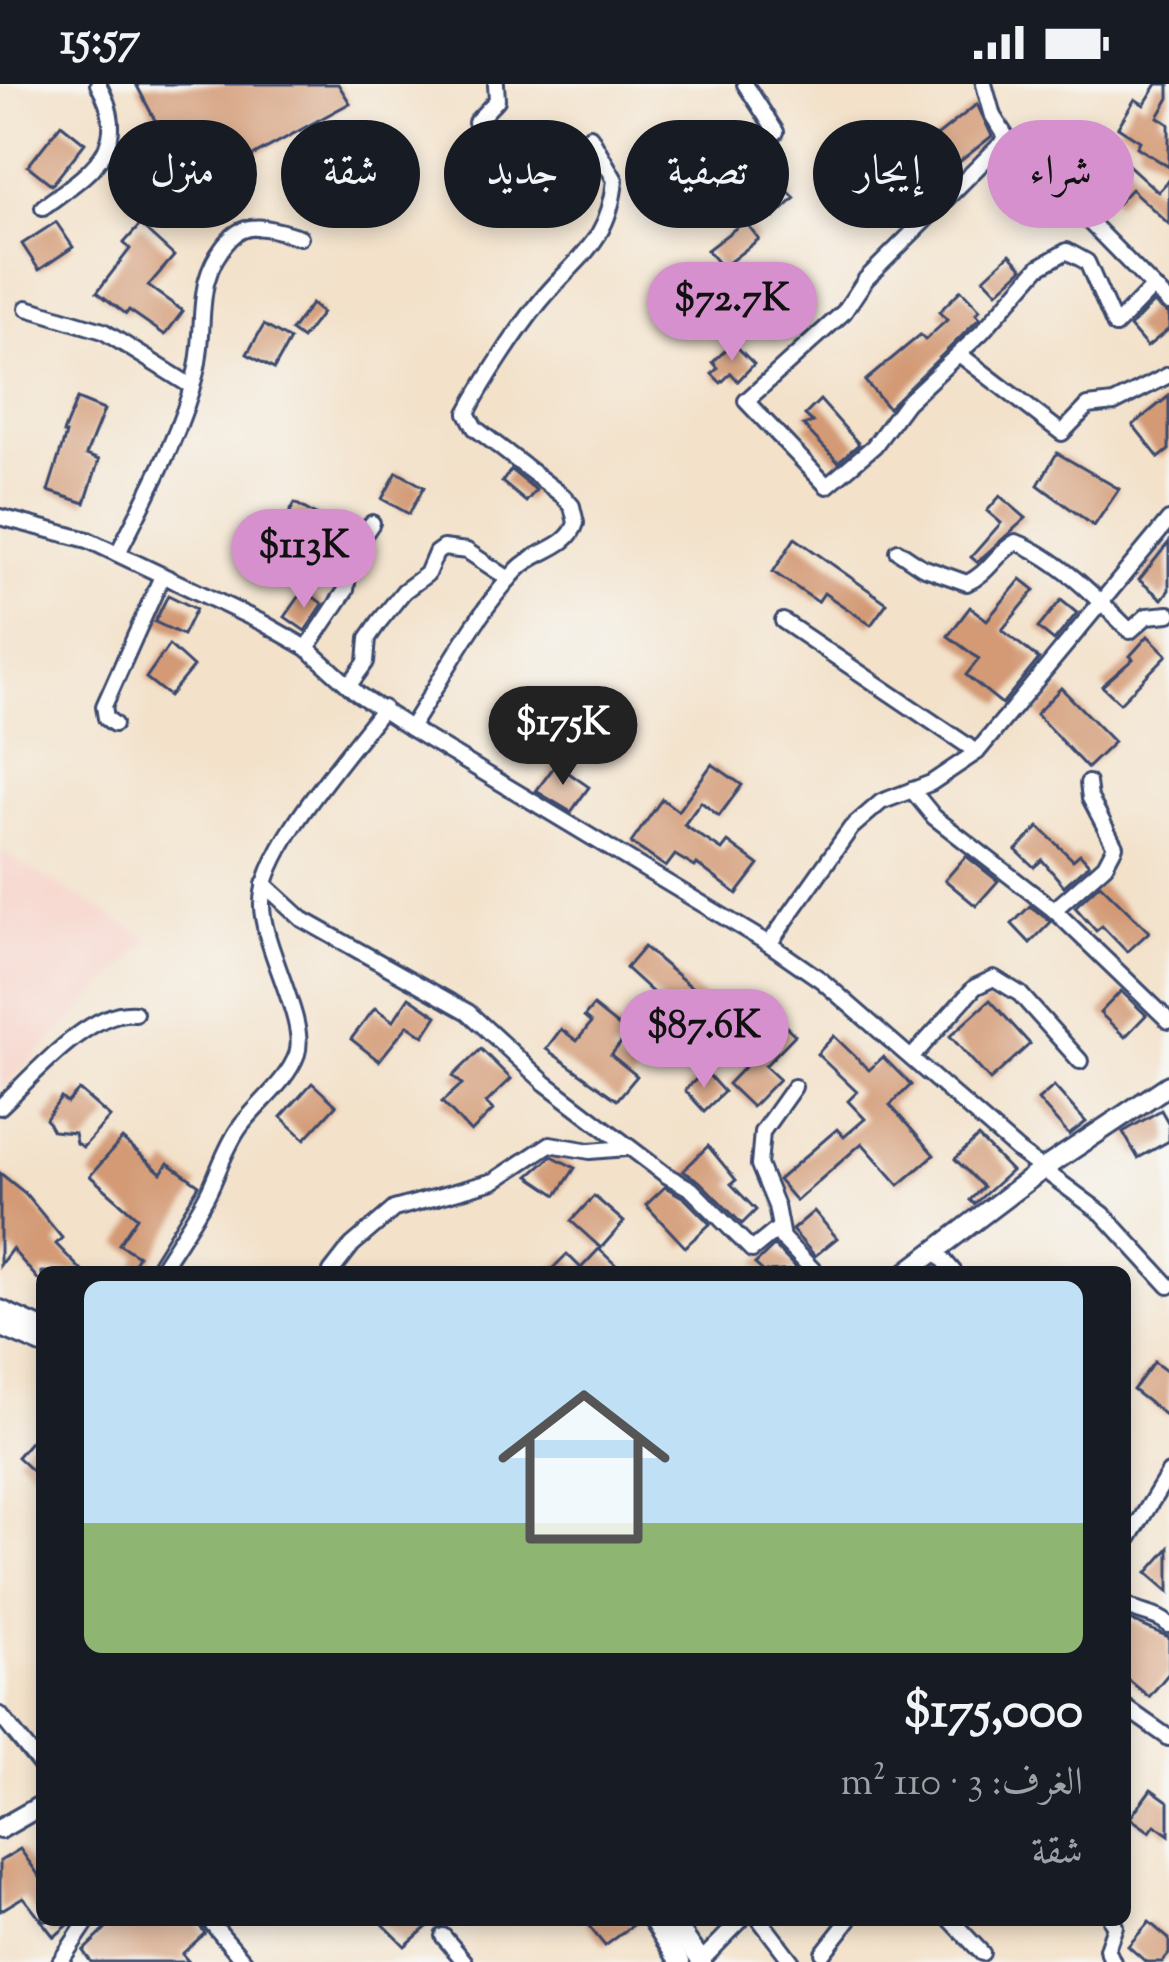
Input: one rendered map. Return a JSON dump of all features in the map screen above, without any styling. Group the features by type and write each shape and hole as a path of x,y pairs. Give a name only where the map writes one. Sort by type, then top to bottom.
{"street":[{"path":"43,207 89,173 106,148 113,115 98,84"},
{"path":"478,120 497,100 496,84"},
{"path":"746,84 768,120"},
{"path":"984,84 996,120"},
{"path":"410,728 509,579 531,556 566,541 573,533 576,514 563,496 475,428 467,412 537,306 591,250 607,224 615,180 601,155"},
{"path":"987,158 866,279 844,312 746,401 827,486 874,446 906,403 1039,267 1067,251 1088,262 1115,326 1153,286"},
{"path":"118,553 191,386 200,345 200,300 226,243 236,233 262,226 300,237"},
{"path":"1096,228 1169,303"},
{"path":"26,308 103,331 191,386"},
{"path":"959,353 1062,433 1088,406 1114,403 1169,375"},
{"path":"0,517 46,526 118,553 307,648 410,728 769,944 821,980 1102,1214 1169,1286"},
{"path":"769,944 851,828 881,802 952,771 977,752 1169,520"},
{"path":"307,648 346,590 351,554 372,523"},
{"path":"898,551 922,567 968,584 985,574 1016,542 1033,548 1130,631 1147,616 1169,614"},
{"path":"350,684 366,662 368,638 404,591 427,574 443,548 467,551 509,579"},
{"path":"114,724 106,718 104,706 162,576"},
{"path":"783,621 977,752"},
{"path":"163,1266 209,1192 241,1125 296,1057 298,1035 262,917 269,867 383,709"},
{"path":"1054,910 1105,865 1115,846 1090,798 1088,783"},
{"path":"912,790 934,817 1054,910 1169,1021"},
{"path":"264,884 302,919 468,1012 545,1083 691,1189 752,1250 778,1228"},
{"path":"912,1057 975,987 994,978 1020,994 1080,1061"},
{"path":"0,1107 80,1034 119,1011 135,1013"},
{"path":"915,1266 1043,1169 1169,1085"},
{"path":"794,1087 762,1132 759,1165 776,1206 782,1238 809,1266"},
{"path":"336,1266 352,1245 394,1209 494,1181 539,1148 550,1144 590,1151 632,1149"},
{"path":"936,1251 949,1266"},
{"path":"0,1310 36,1326"},
{"path":"0,1326 36,1341"},
{"path":"1131,1530 1169,1473"},
{"path":"1131,1608 1156,1615 1169,1625"},
{"path":"1131,1711 1169,1738"},
{"path":"0,1715 36,1760"},
{"path":"0,1829 36,1808"},
{"path":"60,1962 84,1926"},
{"path":"213,1926 245,1962"},
{"path":"657,1926 680,1962"},
{"path":"676,1926 702,1961 735,1926"},
{"path":"765,1926 792,1962"},
{"path":"824,1953 845,1926"},
{"path":"957,1926 982,1953"},
{"path":"1113,1962 1107,1949 1115,1926"},
{"path":"443,1936 465,1962"}],"shaded area":[{"path":"0,850 151,940 0,1091"}],"building":[{"path":"136,84 338,84 350,103 319,120 281,120 281,141 257,154 257,120 155,120"},
{"path":"1157,84 1169,84 1169,98 1158,117 1169,124 1169,167 1137,147 1140,141 1134,137 1134,120 1122,120 1135,99 1144,105"},
{"path":"977,104 987,125 987,140 963,159 963,120 957,120"},
{"path":"61,124 85,143 52,185 28,166"},
{"path":"1134,170 1158,192 1169,180 1169,224 1134,192"},
{"path":"56,222 73,247 39,270 22,244"},
{"path":"137,228 143,228 174,256 148,286 183,311 165,335 97,292 130,249 124,243"},
{"path":"736,228 750,228 759,239 722,268 707,250"},
{"path":"1010,254 1023,268 997,292 984,278"},
{"path":"710,276 729,300 689,331 670,307"},
{"path":"961,290 980,310 976,314 980,318 888,408 865,381 920,335 925,340 947,320 939,312"},
{"path":"1153,303 1169,314 1169,329 1147,347 1130,327"},
{"path":"311,304 322,313 302,339 291,331"},
{"path":"264,325 290,340 274,369 247,354"},
{"path":"733,343 754,364 738,381 731,373 721,383 712,374 718,368 713,362"},
{"path":"1169,396 1169,450 1159,458 1133,425"},
{"path":"77,399 104,410 86,455 99,460 85,503 48,491"},
{"path":"820,400 859,444 838,462 803,425 813,422 805,415"},
{"path":"1057,453 1119,489 1094,526 1038,485"},
{"path":"511,470 536,490 526,502 502,482"},
{"path":"397,472 424,487 409,514 382,499"},
{"path":"1000,496 1026,518 977,562 971,557 1001,523 987,511"},
{"path":"295,503 321,518 285,581 259,566"},
{"path":"795,538 887,603 871,625 824,593 818,602 773,572"},
{"path":"1169,542 1169,590 1162,599 1139,580"},
{"path":"1021,579 1035,590 1002,630 1039,659 1002,704 966,675 979,659 948,636 970,607 987,620"},
{"path":"304,590 323,604 305,631 285,617"},
{"path":"168,595 196,609 183,635 155,622"},
{"path":"1061,600 1077,613 1054,641 1038,628"},
{"path":"1148,636 1167,655 1120,703 1102,686 1133,659 1130,656"},
{"path":"169,645 193,667 169,696 146,678"},
{"path":"1061,688 1114,742 1087,768 1036,714"},
{"path":"556,764 589,787 571,812 536,791"},
{"path":"712,764 742,785 719,816 701,802 684,825 722,850 728,842 759,865 737,894 697,864 675,855 666,867 631,843 662,799 678,811"},
{"path":"1039,827 1073,860 1080,854 1089,864 1064,886 1042,860 1034,867 1016,850"},
{"path":"966,856 998,881 976,906 945,880"},
{"path":"1100,884 1149,932 1127,952 1102,926 1096,931 1075,907"},
{"path":"1030,906 1051,922 1030,943 1012,924"},
{"path":"644,947 720,1011 698,1034 626,968"},
{"path":"1121,991 1146,1015 1125,1037 1100,1013"},
{"path":"409,997 437,1016 424,1036 408,1025 379,1061 351,1039 375,1008 393,1021"},
{"path":"990,1000 1030,1044 990,1080 950,1036"},
{"path":"593,1006 628,1034 611,1055 637,1076 617,1100 546,1049 561,1029 577,1041 591,1023 584,1017"},
{"path":"774,1015 795,1035 765,1066 779,1079 752,1107 728,1084 750,1061 739,1051"},
{"path":"834,1036 869,1070 883,1057 911,1085 890,1105 934,1155 899,1185 862,1143 796,1201 778,1180 837,1129 844,1137 865,1119 848,1101 857,1092 817,1054"},
{"path":"481,1049 511,1079 486,1103 493,1110 471,1132 442,1102 462,1084 453,1076"},
{"path":"705,1071 724,1092 704,1111 685,1090"},
{"path":"312,1083 336,1105 305,1139 281,1117"},
{"path":"1054,1086 1086,1122 1069,1135 1038,1100"},
{"path":"79,1090 110,1117 83,1147 76,1143 74,1133 53,1131 46,1119 61,1098 67,1103"},
{"path":"1161,1110 1169,1124 1169,1141 1138,1158 1123,1132"},
{"path":"978,1137 1011,1171 974,1204 970,1200 983,1187 955,1159"},
{"path":"122,1139 161,1173 168,1163 199,1185 149,1266 135,1266 138,1256 119,1244 137,1217 90,1176"},
{"path":"708,1146 736,1180 731,1184 756,1210 742,1224 683,1171"},
{"path":"552,1156 575,1168 557,1195 529,1176"},
{"path":"0,1173 25,1193 62,1238 56,1244 77,1266 36,1266 36,1277 12,1249 0,1265"},
{"path":"665,1187 710,1224 685,1247 646,1205"},
{"path":"594,1196 624,1222 601,1248 571,1221"},
{"path":"814,1211 837,1238 815,1256 792,1230"},
{"path":"774,1246 794,1266 757,1266"},
{"path":"599,1249 617,1266 583,1266"},
{"path":"567,1254 579,1266 555,1266"},
{"path":"1154,1362 1169,1373 1169,1418 1133,1390"},
{"path":"36,1435 36,1474 17,1457"},
{"path":"1169,1548 1169,1592 1147,1573"},
{"path":"1131,1621 1169,1637 1169,1673 1149,1697 1131,1682"},
{"path":"1151,1789 1169,1802 1169,1835 1155,1825 1150,1832 1131,1817"},
{"path":"20,1849 36,1872 36,1914 23,1897 0,1911 0,1861"},
{"path":"1149,1922 1169,1939 1169,1954 1162,1962 1146,1962 1128,1946"},
{"path":"45,1926 67,1926 54,1937"},
{"path":"200,1926 205,1933 182,1954 189,1962 91,1962 83,1951 108,1927"},
{"path":"385,1926 428,1926 405,1946"},
{"path":"589,1926 632,1926 605,1946"}]}
